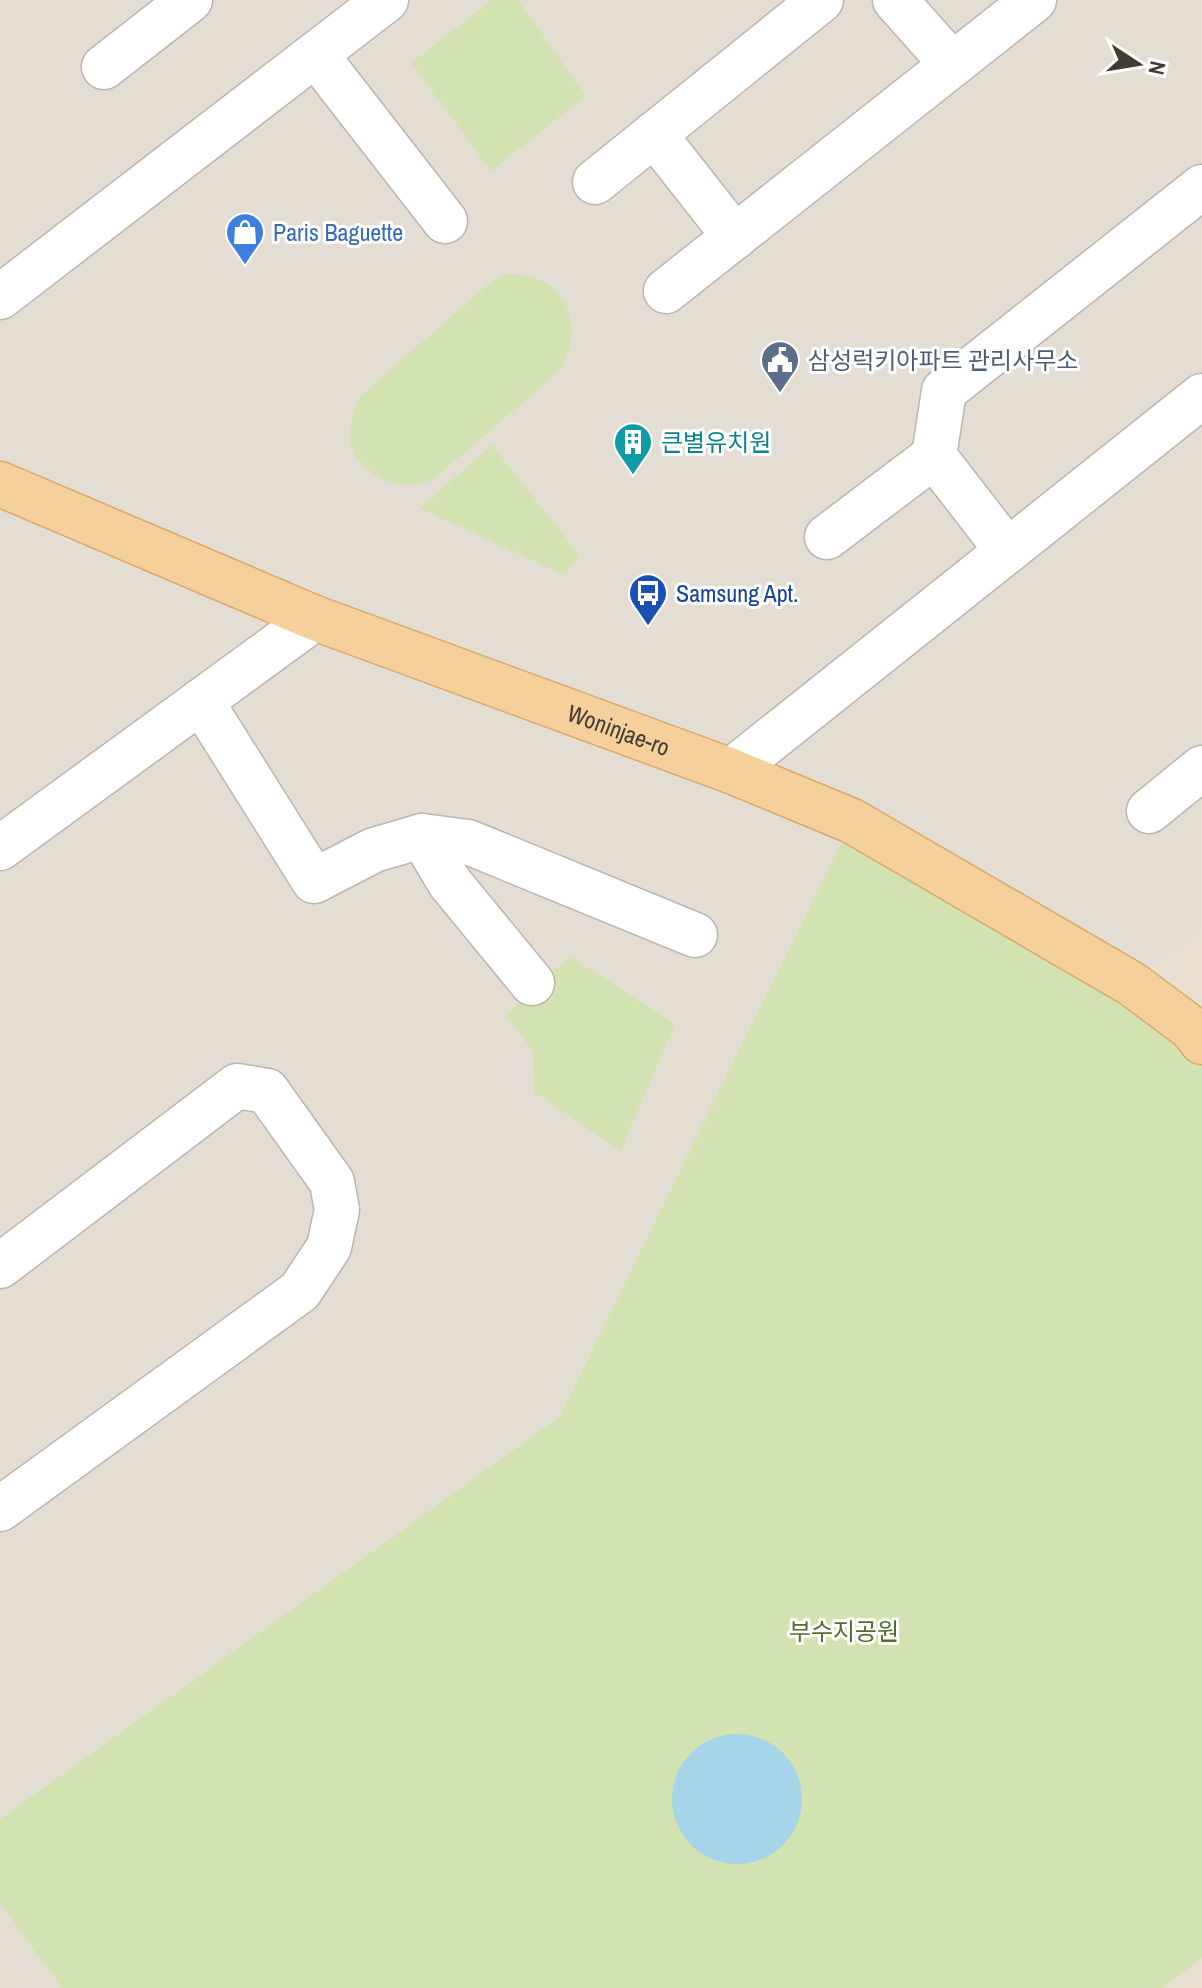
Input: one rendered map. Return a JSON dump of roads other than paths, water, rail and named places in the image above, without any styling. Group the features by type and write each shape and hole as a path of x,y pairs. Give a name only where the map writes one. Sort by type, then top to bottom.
{"main road":[{"name":"Woninjae-ro","path":"0,484 315,618 731,771 852,821 1132,984 1191,1028 1202,1042"}],"lane":[{"path":"104,67 190,0"},
{"path":"0,297 386,0"},
{"path":"595,182 821,0"},
{"path":"895,0 952,64"},
{"path":"666,291 1034,0"},
{"path":"316,55 445,221"},
{"path":"654,134 735,237"},
{"path":"827,537 934,456 944,391 1202,187"},
{"path":"731,771 1202,396"},
{"path":"934,456 1006,549"},
{"path":"0,848 315,618"},
{"path":"201,701 314,881 374,850 422,836 468,842 695,935"},
{"path":"1149,811 1202,768"},
{"path":"422,836 450,883 532,983"},
{"path":"0,1266 237,1086 267,1091 332,1182 337,1210 329,1247 300,1291 0,1509"}],"water":[{"path":"737,1734 762,1739 783,1753 797,1774 802,1799 797,1824 783,1845 762,1859 737,1864 712,1859 691,1845 677,1824 672,1799 677,1774 691,1753 712,1739"}],"place":[{"name":"Paris Baguette","path":"245,266"},
{"name":"삼성럭키아파트 관리사무소","path":"780,394"},
{"name":"큰별유치원","path":"633,476"},
{"name":"Samsung Apt.","path":"648,627"}],"park label":[{"name":"부수지공원","path":"844,1631"}]}
